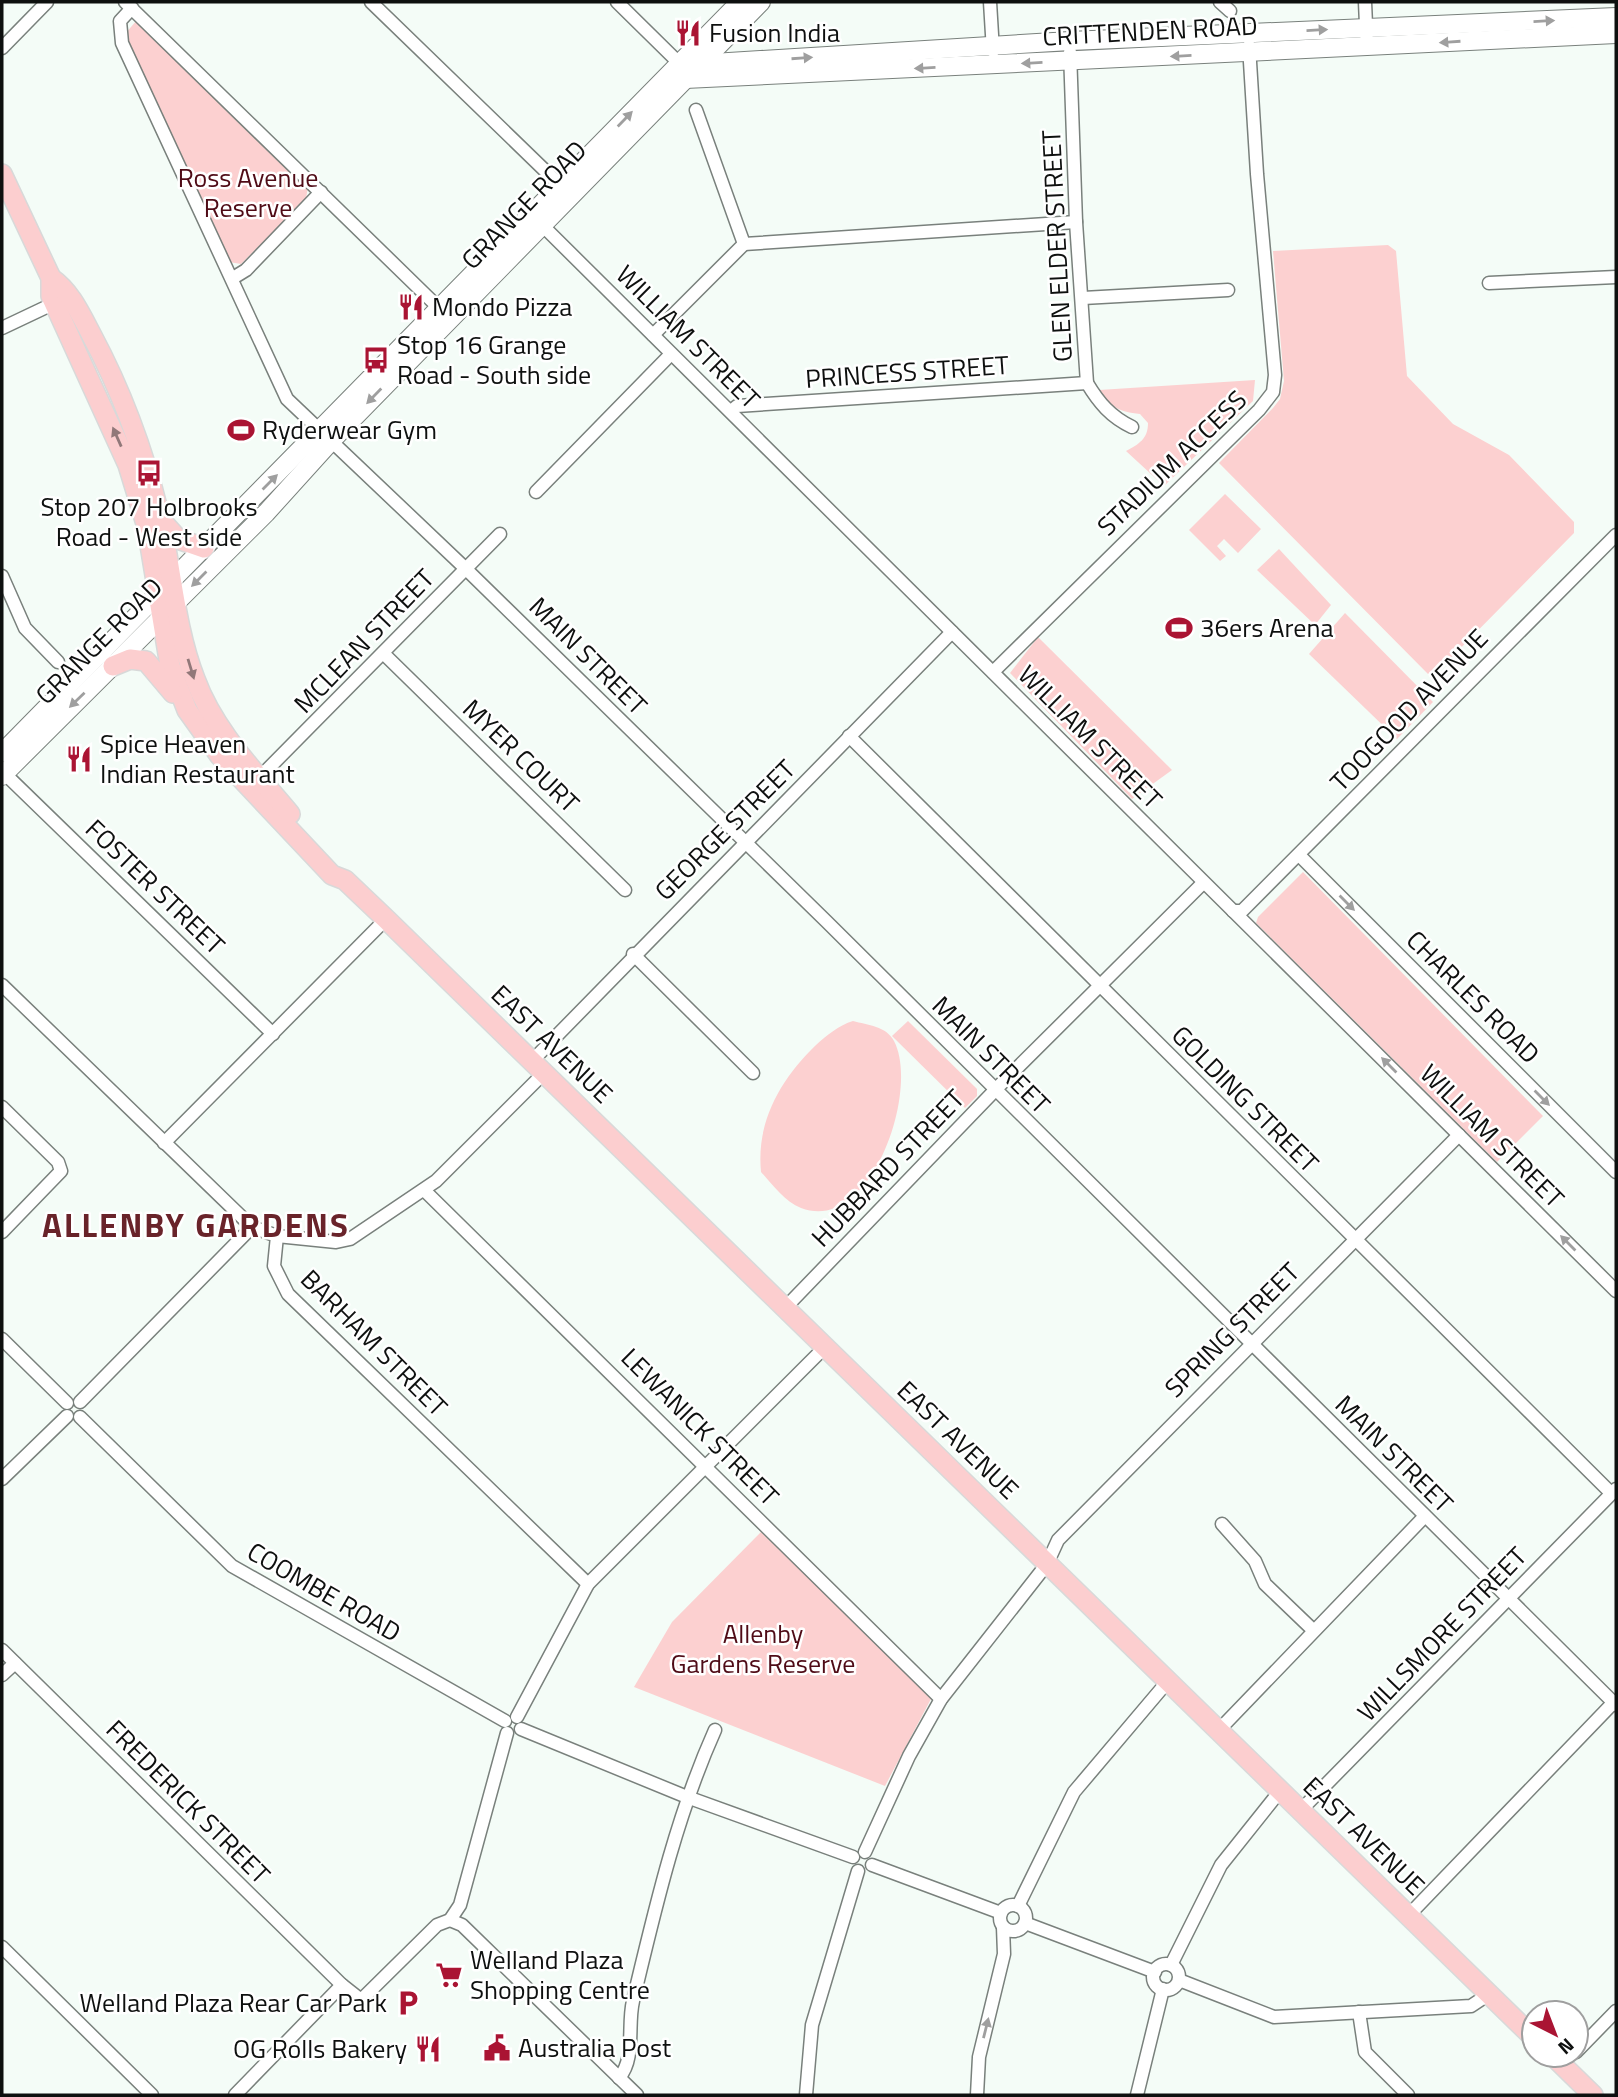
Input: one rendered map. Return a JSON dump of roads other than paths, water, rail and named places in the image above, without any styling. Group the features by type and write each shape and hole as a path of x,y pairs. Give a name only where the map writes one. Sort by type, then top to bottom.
{"main road":[{"name":"GRANGE ROAD","path":"3,773 113,666 204,548 326,435 682,71 740,2"},
{"name":"GRANGE ROAD","path":"682,71 700,64 761,2"},
{"name":"CRITTENDEN ROAD","path":"700,64 1070,41 1616,17"},
{"name":"CRITTENDEN ROAD","path":"682,71 993,65 1616,34"},
{"path":"727,37 725,53 734,62"},
{"path":"2,174 51,278 51,296 61,299 111,377 140,452 160,519 166,600"},
{"name":"GRANGE ROAD","path":"2,753 166,600 274,505 326,435 440,309 537,219"},
{"path":"61,299 128,465 166,600"},
{"path":"160,519 178,538 204,548"},
{"name":"EAST AVENUE","path":"166,600 174,681 187,710 202,734 266,807 332,875 345,880 386,919 1520,2024"},
{"name":"EAST AVENUE","path":"166,600 201,695 220,728 260,778 340,867 345,880"},
{"path":"113,666 136,658 150,663 187,710"},
{"path":"1575,2069 1593,2095"}],"street":[{"path":"2,48 47,2"},
{"path":"371,2 565,190"},
{"path":"617,2 682,71"},
{"path":"989,2 993,65"},
{"path":"1220,2 1230,11"},
{"path":"1365,2 1367,48"},
{"path":"129,5 440,309"},
{"name":"MAIN STREET","path":"129,5 120,21 122,43 287,398 466,569 1424,1516 1614,1699"},
{"name":"STADIUM ACCESS","path":"992,672 1259,410 1273,392 1272,312 1256,174 1249,33"},
{"name":"GLEN ELDER STREET","path":"1070,41 1076,222 1087,383 1097,401 1116,419 1132,427"},
{"path":"696,110 744,244"},
{"path":"233,278 246,270 321,192"},
{"name":"WILLIAM STREET","path":"537,219 1616,1291"},
{"path":"653,335 744,244 1076,222"},
{"path":"1489,283 1616,277"},
{"path":"1083,298 1228,290"},
{"path":"2,328 61,299"},
{"path":"536,492 671,354"},
{"name":"PRINCESS STREET","path":"732,411 737,406 1087,383"},
{"name":"MCLEAN STREET","path":"260,778 500,534"},
{"name":"TOOGOOD AVENUE","path":"1233,911 1242,911 1616,535"},
{"path":"2,576 25,628 58,662"},
{"name":"GEORGE STREET","path":"277,1236 336,1242 350,1239 424,1190 538,1067 633,954 952,632"},
{"name":"MYER COURT","path":"384,654 625,890"},
{"name":"GOLDING STREET","path":"849,736 1098,986 1614,1491"},
{"name":"FOSTER STREET","path":"3,773 273,1034"},
{"name":"CHARLES ROAD","path":"1299,855 1616,1172"},
{"name":"HUBBARD STREET","path":"785,1308 994,1091 1203,883"},
{"path":"164,1143 386,919"},
{"path":"633,954 753,1073"},
{"path":"2,985 252,1227 277,1236"},
{"path":"2,1107 58,1162 61,1171 2,1232"},
{"name":"SPRING STREET","path":"859,1854 941,1699 1047,1564 1058,1540 1250,1343 1459,1135"},
{"name":"LEWANICK STREET","path":"424,1190 706,1464 941,1699"},
{"path":"2,1479 252,1227"},
{"name":"BARHAM STREET","path":"277,1236 274,1266 288,1294 588,1584"},
{"path":"2,1339 71,1407"},
{"path":"235,2095 342,1985 361,2000 437,1925 450,1920 460,1905 512,1725 588,1584 825,1347"},
{"name":"COOMBE ROAD","path":"71,1407 83,1410 80,1417 232,1566 512,1725 687,1797 859,1854"},
{"name":"WILLSMORE STREET","path":"1300,1811 1614,1491"},
{"path":"1218,1731 1424,1516"},
{"path":"1222,1524 1255,1561 1265,1584 1313,1630"},
{"name":"FREDERICK STREET","path":"2,1650 342,1985"},
{"path":"2,1675 15,1663"},
{"path":"1018,1906 1074,1792 1167,1681"},
{"path":"1408,1916 1614,1699"},
{"path":"619,2078 627,2069 632,2005 687,1797 715,1730"},
{"path":"1171,1965 1221,1865 1280,1791"},
{"path":"859,1854 871,1856 872,1865 865,1871 858,1871 853,1866 859,1854"},
{"path":"872,1865 1001,1913"},
{"path":"806,2095 812,2025 858,1871"},
{"path":"1001,1913 1010,1906 1018,1906 1025,1914 1025,1923"},
{"path":"977,2095 979,2057 1004,1954 1001,1913"},
{"path":"450,1920 462,1925 637,2095"},
{"path":"1003,1927 1015,1931 1025,1923"},
{"path":"1025,1923 1155,1972"},
{"path":"2,1947 152,2095"},
{"path":"1162,1965 1171,1965 1178,1973 1179,1980 1171,1989 1163,1989 1156,1984 1155,1972 1162,1965"},
{"path":"1179,1980 1274,2017 1471,2006 1489,1994"},
{"path":"1136,2095 1163,1989"},
{"path":"1590,2035 1616,2011"},
{"path":"1359,2012 1365,2052 1408,2095"}],"place":[{"name":"Fusion India","path":"688,33"},
{"name":"Mondo Pizza","path":"411,307"},
{"name":"Stop 16 Grange Road - South side","path":"376,360"},
{"name":"Ryderwear Gym","path":"241,430"},
{"name":"Stop 207 Holbrooks Road - West side","path":"149,473"},
{"name":"36ers Arena","path":"1179,628"},
{"name":"Spice Heaven Indian Restaurant","path":"79,759"},
{"name":"Welland Plaza Shopping Centre","path":"449,1975"},
{"name":"Welland Plaza Rear Car Park","path":"408,2003"},
{"name":"Australia Post","path":"497,2048"},
{"name":"OG Rolls Bakery","path":"428,2049"}],"district":[{"name":"ALLENBY GARDENS","path":"196,1225"}],"park label":[{"name":"Ross Avenue Reserve","path":"248,193"},
{"name":"Allenby Gardens Reserve","path":"763,1649"}]}
